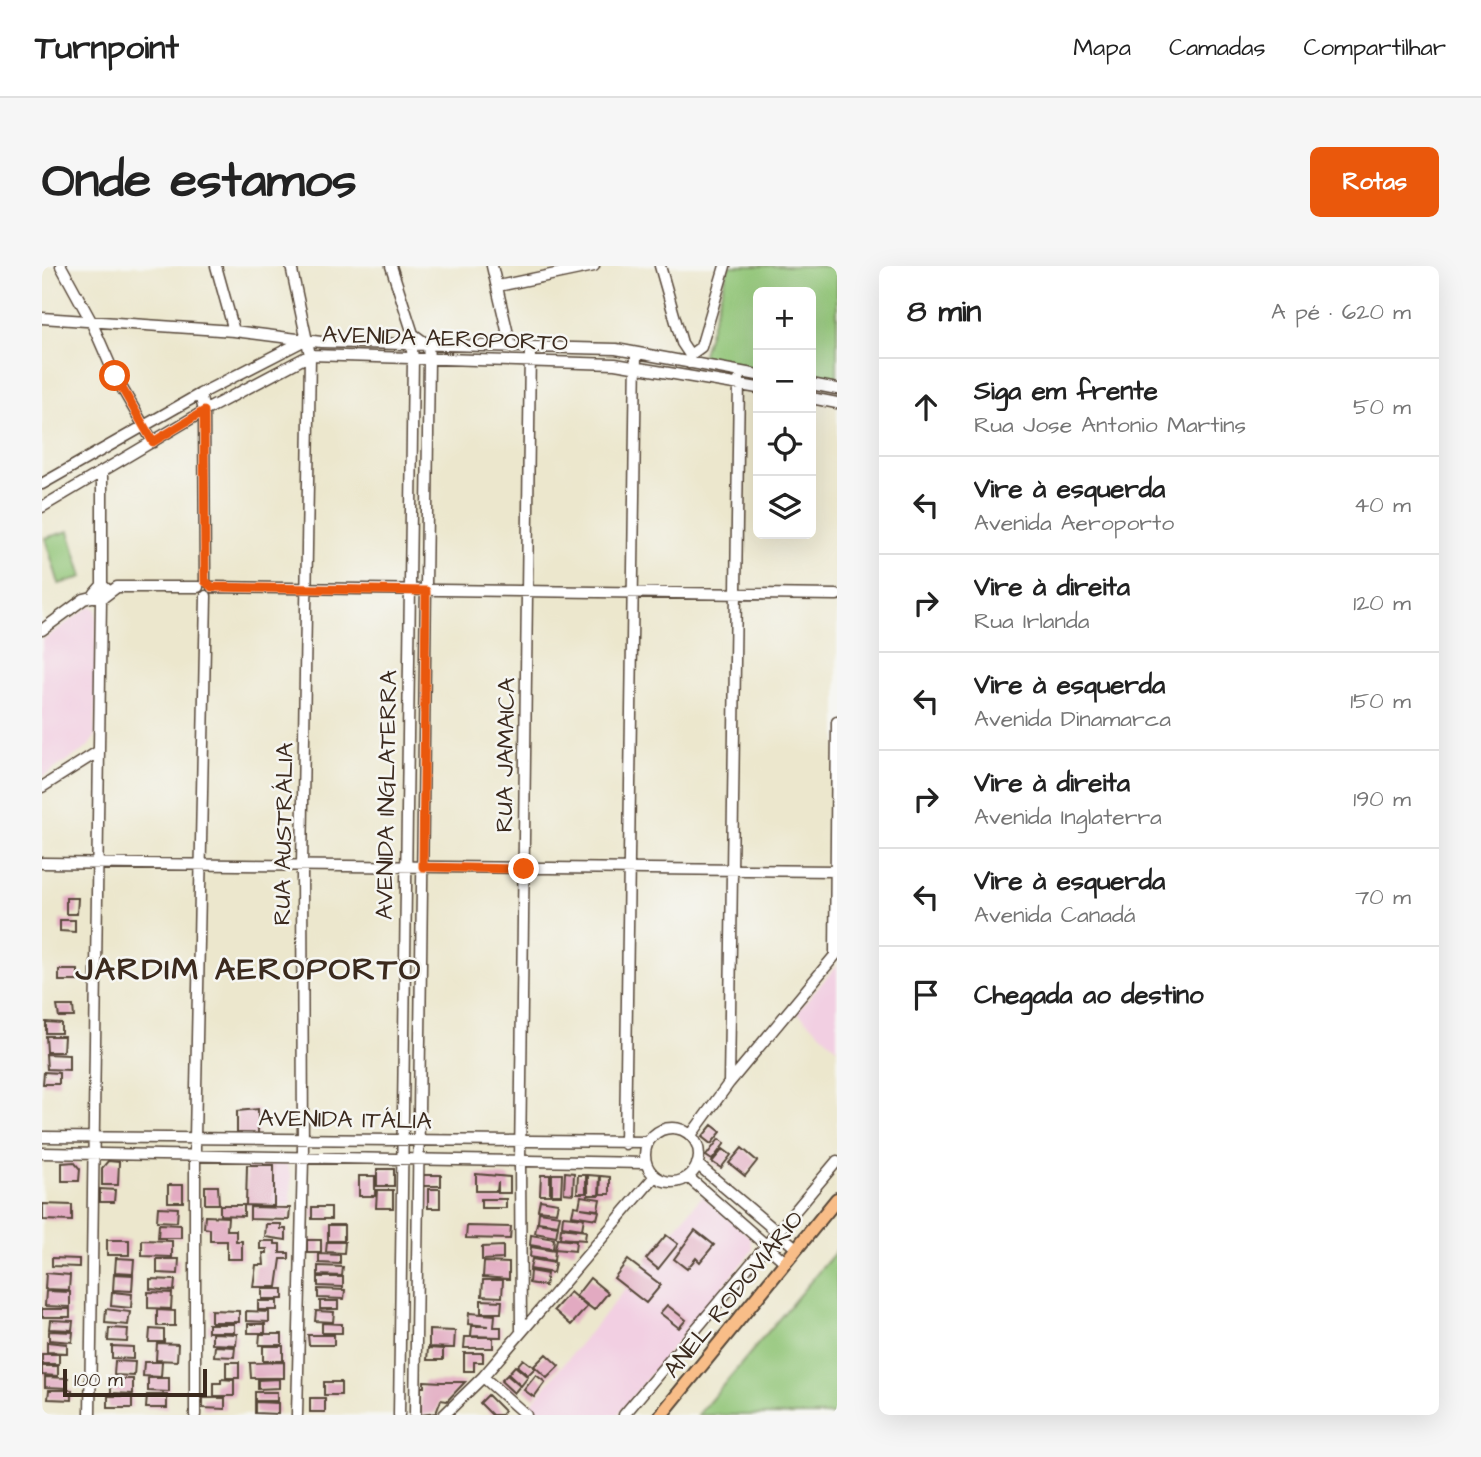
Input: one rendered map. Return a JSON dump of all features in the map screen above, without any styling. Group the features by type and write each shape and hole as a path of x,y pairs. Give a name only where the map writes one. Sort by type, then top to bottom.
{"main road":[{"name":"ANEL RODOVIÁRIO","path":"661,1415 837,1199"}],"street":[{"path":"61,266 91,321 115,376 153,442"},
{"path":"215,266 234,331"},
{"name":"RUA AUSTRÁLIA","path":"291,266 310,355 302,866 303,1158 297,1415"},
{"name":"AVENIDA INGLATERRA","path":"391,266 412,339 414,358 399,1415"},
{"path":"492,266 510,346"},
{"path":"498,286 594,266"},
{"path":"660,266 682,343 690,359 701,346 725,266"},
{"path":"42,318 234,331 307,339"},
{"name":"AVENIDA AEROPORTO","path":"42,484 200,394 307,339 321,342 412,339"},
{"path":"412,339 428,345"},
{"name":"AVENIDA AEROPORTO","path":"428,345 616,349 690,359 753,374"},
{"name":"AVENIDA INGLATERRA","path":"415,1415 421,1141 428,345"},
{"name":"RUA JAMAICA","path":"521,1330 520,1142 530,349"},
{"path":"625,1144 636,353"},
{"name":"AVENIDA AEROPORTO","path":"42,507 102,474 204,411 310,355 636,367 753,387"},
{"path":"729,1083 739,372"},
{"path":"816,385 837,389"},
{"path":"195,1415 195,1139 205,588 204,411 200,394"},
{"path":"816,399 837,403"},
{"path":"90,1415 102,474"},
{"path":"42,630 84,599 117,587 837,595"},
{"path":"647,1142 645,1163 655,1177 672,1182 688,1177 697,1164 699,1154 691,1135 729,1083 836,954 837,722"},
{"path":"42,787 99,751"},
{"path":"42,863 836,871"},
{"name":"AVENIDA ITÁLIA","path":"42,1138 625,1144 647,1142 665,1128 683,1130 691,1135"},
{"name":"AVENIDA ITÁLIA","path":"42,1153 645,1163"},
{"path":"624,1415 837,1161"},
{"path":"697,1164 796,1248"},
{"path":"444,1415 483,1377 655,1177"},
{"path":"688,1177 784,1261"},
{"path":"483,1377 526,1415"}],"shaded area":[{"path":"91,606 96,609 97,622 95,737 87,748 42,777 42,640"},
{"path":"837,965 837,1048 797,1012"},
{"path":"247,1163 286,1163 291,1175 291,1206 246,1205"},
{"path":"702,1196 750,1237 753,1250 617,1415 536,1415 528,1407"}],"green space":[{"path":"729,266 837,266 837,383 816,380 816,287 753,287 753,370 705,361 702,357"},
{"path":"69,531 83,577 59,584 45,538"},
{"path":"837,1250 837,1415 698,1415"}],"building":[{"path":"66,898 78,898 77,914 66,914"},
{"path":"60,920 75,920 75,932 60,931"},
{"path":"59,970 78,970 78,981 59,981"},
{"path":"57,1006 73,1006 74,1017 59,1017"},
{"path":"46,1022 61,1023 61,1033 46,1033"},
{"path":"46,1036 64,1036 63,1052 47,1052"},
{"path":"46,1054 69,1055 69,1070 47,1069"},
{"path":"44,1072 59,1073 59,1084 43,1084"},
{"path":"258,1109 258,1136 237,1136 237,1111"},
{"path":"712,1125 721,1132 711,1144 702,1137"},
{"path":"719,1139 725,1143 712,1160 706,1156"},
{"path":"742,1148 757,1161 745,1176 729,1163"},
{"path":"723,1149 731,1155 721,1168 712,1162"},
{"path":"108,1161 119,1162 118,1185 102,1185 102,1168"},
{"path":"74,1162 80,1169 79,1181 62,1181 62,1163"},
{"path":"247,1165 274,1165 274,1206 246,1205"},
{"path":"377,1169 394,1169 394,1186 377,1186"},
{"path":"565,1172 574,1173 573,1194 564,1193"},
{"path":"476,1174 510,1177 510,1193 498,1193 498,1182 497,1191 476,1191"},
{"path":"552,1174 562,1174 561,1195 552,1195"},
{"path":"423,1175 441,1175 441,1186 423,1186"},
{"path":"541,1175 550,1175 550,1195 540,1195"},
{"path":"578,1175 586,1175 586,1193 577,1193"},
{"path":"588,1175 600,1176 599,1195 588,1195"},
{"path":"359,1176 375,1176 375,1196 359,1196"},
{"path":"601,1176 610,1177 610,1194 600,1194"},
{"path":"168,1185 183,1185 183,1202 168,1202"},
{"path":"205,1186 218,1186 219,1204 205,1204"},
{"path":"100,1189 115,1190 114,1202 100,1202"},
{"path":"428,1189 440,1189 440,1208 428,1208"},
{"path":"377,1190 393,1190 393,1208 376,1208"},
{"path":"581,1196 600,1199 598,1210 581,1208 599,1211 597,1219 572,1215 574,1206 579,1207"},
{"path":"481,1199 506,1199 506,1208 481,1208"},
{"path":"540,1200 558,1203 556,1212 538,1210"},
{"path":"43,1204 72,1205 72,1221 43,1220"},
{"path":"220,1205 244,1205 244,1216 220,1215"},
{"path":"158,1207 178,1208 177,1222 157,1221"},
{"path":"250,1207 290,1208 289,1220 250,1219"},
{"path":"312,1207 331,1207 331,1219 312,1219"},
{"path":"539,1212 560,1215 558,1225 538,1222"},
{"path":"205,1216 228,1217 227,1230 236,1230 236,1241 242,1241 242,1259 227,1259 227,1241 210,1241 210,1229 204,1228"},
{"path":"563,1216 584,1218 582,1229 562,1226"},
{"path":"537,1223 558,1226 556,1237 535,1233"},
{"path":"159,1224 181,1225 181,1238 158,1238"},
{"path":"266,1224 281,1224 281,1229 286,1229 286,1240 265,1237"},
{"path":"328,1225 344,1225 344,1241 328,1241"},
{"path":"467,1226 511,1227 510,1239 466,1238"},
{"path":"561,1228 586,1231 585,1240 560,1238"},
{"path":"695,1230 714,1245 700,1262 696,1258 687,1269 674,1259"},
{"path":"531,1235 554,1239 553,1249 530,1245"},
{"path":"666,1235 678,1244 658,1269 646,1259"},
{"path":"557,1239 576,1241 575,1251 555,1249"},
{"path":"107,1240 129,1240 129,1255 107,1255"},
{"path":"142,1240 172,1241 172,1257 142,1256"},
{"path":"307,1240 321,1240 321,1253 307,1253"},
{"path":"260,1241 275,1241 275,1244 280,1244 280,1253 289,1253 289,1259 281,1259 277,1287 253,1287 256,1265 264,1265 263,1253 267,1253 267,1249 260,1249"},
{"path":"327,1242 345,1242 344,1253 326,1252"},
{"path":"503,1246 503,1259 482,1260 482,1247"},
{"path":"531,1247 555,1251 554,1261 530,1257"},
{"path":"319,1254 340,1255 340,1264 319,1263"},
{"path":"52,1258 79,1259 79,1267 52,1266"},
{"path":"116,1258 134,1259 133,1273 115,1272"},
{"path":"157,1259 179,1259 178,1274 157,1273"},
{"path":"532,1259 555,1263 553,1273 530,1269"},
{"path":"628,1260 661,1285 646,1303 614,1278"},
{"path":"484,1262 509,1263 509,1279 483,1277"},
{"path":"318,1266 343,1267 342,1276 318,1275"},
{"path":"530,1271 547,1274 545,1286 529,1283"},
{"path":"46,1273 70,1275 69,1290 45,1289"},
{"path":"114,1274 133,1275 132,1291 113,1290"},
{"path":"318,1277 343,1277 343,1287 318,1286"},
{"path":"590,1278 608,1293 594,1310 576,1296"},
{"path":"150,1279 175,1280 174,1291 150,1289"},
{"path":"483,1280 503,1280 502,1297 482,1296"},
{"path":"262,1289 283,1289 283,1299 262,1299"},
{"path":"318,1289 345,1290 344,1299 318,1298"},
{"path":"46,1291 70,1292 70,1307 45,1306"},
{"path":"112,1292 132,1294 131,1308 111,1306"},
{"path":"148,1292 172,1293 171,1309 148,1308"},
{"path":"570,1292 587,1307 571,1325 554,1310"},
{"path":"481,1300 502,1301 501,1313 481,1313"},
{"path":"258,1301 277,1301 277,1310 258,1310"},
{"path":"320,1301 338,1301 338,1309 320,1309"},
{"path":"667,1305 686,1320 679,1328 660,1313"},
{"path":"42,1309 70,1309 70,1317 42,1317"},
{"path":"106,1309 130,1312 128,1325 105,1323"},
{"path":"157,1310 175,1311 175,1326 157,1326"},
{"path":"211,1310 239,1311 239,1322 211,1322"},
{"path":"246,1311 269,1312 269,1322 246,1321"},
{"path":"316,1311 334,1312 333,1322 315,1321"},
{"path":"469,1313 495,1315 494,1327 501,1327 501,1337 471,1336 472,1326 488,1326 468,1324"},
{"path":"50,1320 73,1321 72,1330 49,1329"},
{"path":"322,1323 342,1324 342,1333 322,1333"},
{"path":"208,1324 234,1324 234,1332 208,1332"},
{"path":"248,1324 265,1324 265,1333 248,1333"},
{"path":"109,1328 128,1329 127,1342 108,1341"},
{"path":"150,1329 164,1330 164,1342 149,1342"},
{"path":"429,1330 455,1331 454,1348 429,1347"},
{"path":"49,1331 73,1332 72,1342 49,1340"},
{"path":"212,1333 237,1334 236,1345 212,1344"},
{"path":"260,1334 282,1334 282,1345 259,1345"},
{"path":"308,1335 334,1335 334,1345 309,1345"},
{"path":"465,1337 493,1337 493,1348 464,1348"},
{"path":"47,1342 67,1344 67,1353 47,1352"},
{"path":"157,1343 178,1344 177,1361 156,1360"},
{"path":"112,1346 133,1347 133,1359 112,1358"},
{"path":"215,1346 235,1347 234,1357 214,1356"},
{"path":"263,1346 283,1346 283,1361 263,1361"},
{"path":"428,1348 443,1349 443,1360 427,1360"},
{"path":"464,1353 483,1353 483,1362 474,1362 474,1371 464,1371"},
{"path":"42,1354 59,1354 59,1364 42,1364"},
{"path":"546,1354 559,1366 547,1378 534,1366"},
{"path":"523,1359 535,1368 528,1375 517,1366"},
{"path":"115,1361 135,1362 134,1376 114,1375"},
{"path":"144,1362 162,1362 161,1377 143,1376"},
{"path":"226,1362 239,1362 239,1378 226,1378"},
{"path":"284,1362 284,1378 251,1378 250,1363"},
{"path":"42,1366 58,1366 58,1376 42,1375"},
{"path":"515,1366 528,1377 521,1386 508,1374"},
{"path":"507,1375 520,1386 514,1393 501,1381"},
{"path":"536,1375 545,1382 534,1397 524,1390"},
{"path":"45,1377 68,1378 68,1388 45,1387"},
{"path":"148,1378 169,1378 169,1392 148,1391"},
{"path":"111,1379 133,1379 133,1394 111,1393"},
{"path":"221,1379 234,1380 234,1396 214,1396 214,1383 221,1383"},
{"path":"279,1379 279,1388 258,1389 258,1380"},
{"path":"424,1381 465,1382 447,1401 441,1400 436,1413 421,1415 421,1387 424,1387"},
{"path":"324,1382 341,1382 341,1395 324,1395"},
{"path":"49,1390 72,1390 72,1400 48,1399"},
{"path":"255,1392 277,1392 277,1401 255,1401"},
{"path":"147,1395 167,1395 167,1408 146,1408"},
{"path":"488,1395 504,1411 501,1415 492,1415 480,1403"},
{"path":"108,1396 132,1396 132,1408 108,1408"},
{"path":"203,1398 225,1398 225,1409 203,1408"},
{"path":"310,1398 325,1398 325,1412 310,1412"},
{"path":"255,1402 278,1403 278,1414 255,1413"}],"district":[{"name":"JARDIM AEROPORTO","path":"249,968"}],"route":[{"path":"115,376 153,442 204,411 205,581 212,587 426,591 423,867 524,869"}]}
